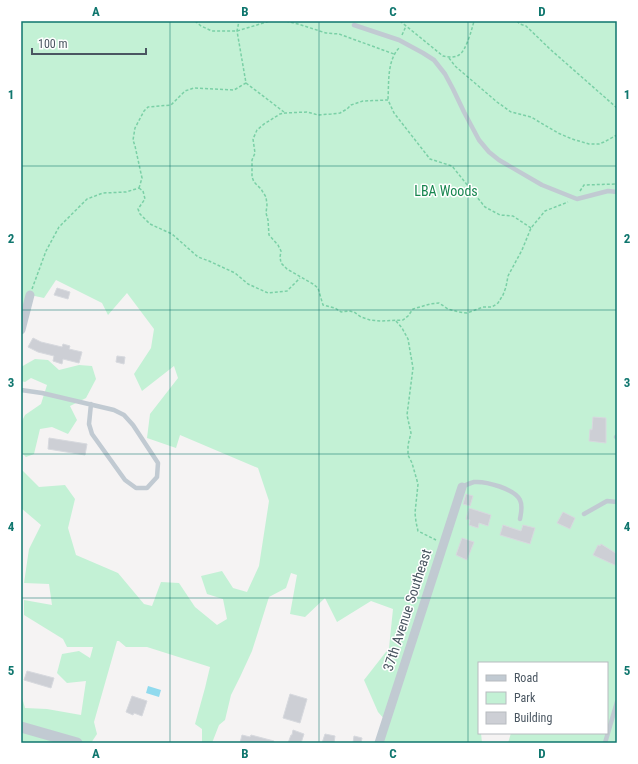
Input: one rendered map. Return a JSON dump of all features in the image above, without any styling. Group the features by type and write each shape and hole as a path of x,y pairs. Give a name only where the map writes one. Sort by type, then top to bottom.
{"street":[{"path":"21,330 30,295"},
{"name":"37th Avenue Southeast","path":"379,743 462,487"},
{"path":"21,727 77,743"}],"lane":[{"path":"354,25 399,40 423,52 434,60 445,74 479,140 489,152 499,160 542,185 577,199 608,191 617,192"},
{"path":"21,390 91,404 114,410 124,415 133,425 158,463 157,477 147,488 136,488 125,480 92,434 89,424 91,404"},
{"path":"462,487 472,482 479,482 500,486 509,490 519,498 521,502 520,519"},
{"path":"584,514 607,501 617,502"},
{"path":"608,733 617,702"}],"path":[{"path":"195,21 201,26 212,31 236,31 270,21"},
{"path":"239,21 236,31 246,82 285,113"},
{"path":"286,21 326,33 339,34 394,54"},
{"path":"400,21 443,56 449,58 461,71 496,102 511,112 531,117 558,133 590,144 599,144 617,135"},
{"path":"449,58 459,55 463,51 474,21"},
{"path":"517,21 526,26 617,108"},
{"path":"388,100 363,101 351,105 340,113 318,115 307,112 280,114 257,130 253,139 255,153 252,160 252,177 254,182 266,197 266,213 269,235 281,251 281,263 286,269 318,288 323,305 335,308 341,312 354,312 361,317 370,320 403,320 413,309 439,303 453,310 467,313 492,307 498,303 503,295 508,276 522,250 531,228 513,216 500,215 486,208 452,166 430,159 394,113 388,100 389,73 394,54 401,46 399,40 406,26"},
{"path":"139,188 142,178 133,140 135,128 144,111 148,108 171,105 184,91 194,88 234,90 246,82"},
{"path":"139,188 143,191 145,199 138,209 140,214 150,224 172,234 198,257 235,273 248,284 268,293 287,291 300,278"},
{"path":"30,295 46,251 59,227 87,199 103,193 126,192 139,188"},
{"path":"396,321 408,338 413,368 407,415 411,434 408,445 408,455 418,484 416,522 418,531 443,542"}],"green space":[{"name":"LBA Woods","path":"21,21 617,21 617,743 508,743 511,734 608,734 608,662 478,662 478,734 481,734 482,743 379,743 386,721 378,712 364,680 389,648 393,609 371,601 337,622 325,598 305,617 290,614 297,575 291,573 286,588 269,597 252,651 231,695 225,720 219,725 212,743 202,743 202,729 195,724 210,667 147,647 126,647 117,641 94,722 97,734 91,743 21,743 21,694 25,708 47,709 81,715 86,681 67,683 57,673 62,654 79,651 90,658 93,647 67,647 63,639 24,615 24,600 52,605 49,584 24,583 29,549 41,525 21,508 21,469 39,487 65,485 75,499 68,528 76,555 118,573 144,604 152,606 161,582 179,583 195,607 217,625 227,619 223,599 207,594 201,576 222,571 233,588 247,592 259,566 269,501 258,468 180,435 176,448 147,438 150,414 178,378 174,366 142,391 134,374 151,348 154,329 127,293 108,315 102,303 56,280 44,298 30,295 21,329"},
{"path":"35,359 48,360 59,370 79,365 92,366 96,379 86,398 70,406 77,420 68,434 52,427 40,429 34,454 26,457 21,452 21,423 25,415 41,404 47,385 31,378 25,382 21,381 21,367"}],"water":[{"path":"148,686 161,690 159,697 146,693"}],"building":[{"path":"57,288 70,292 68,299 54,295"},
{"path":"33,338 41,342 62,347 63,344 70,346 69,349 82,352 79,363 63,359 62,364 53,361 54,356 38,352 28,347"},
{"path":"117,356 125,357 124,364 116,362"},
{"path":"593,417 606,418 606,443 589,441"},
{"path":"49,438 87,444 85,455 48,449"},
{"path":"466,494 473,496 470,506 463,504"},
{"path":"469,508 491,515 488,526 479,523 478,528 469,525 470,520 466,519"},
{"path":"563,512 575,518 570,529 557,523"},
{"path":"503,525 521,531 523,525 535,528 530,544 500,535"},
{"path":"462,538 474,542 467,560 456,555"},
{"path":"601,544 617,554 617,566 593,555 598,545 600,546"},
{"path":"27,671 54,678 51,688 24,680"},
{"path":"290,694 307,699 300,723 283,718"},
{"path":"132,696 147,701 142,716 134,713 133,715 126,712"},
{"path":"293,730 304,734 301,743 288,743"},
{"path":"325,734 335,736 334,743 322,743"},
{"path":"242,735 250,737 251,735 274,741 273,743 240,743"},
{"path":"354,736 362,738 361,743 353,743"}]}
